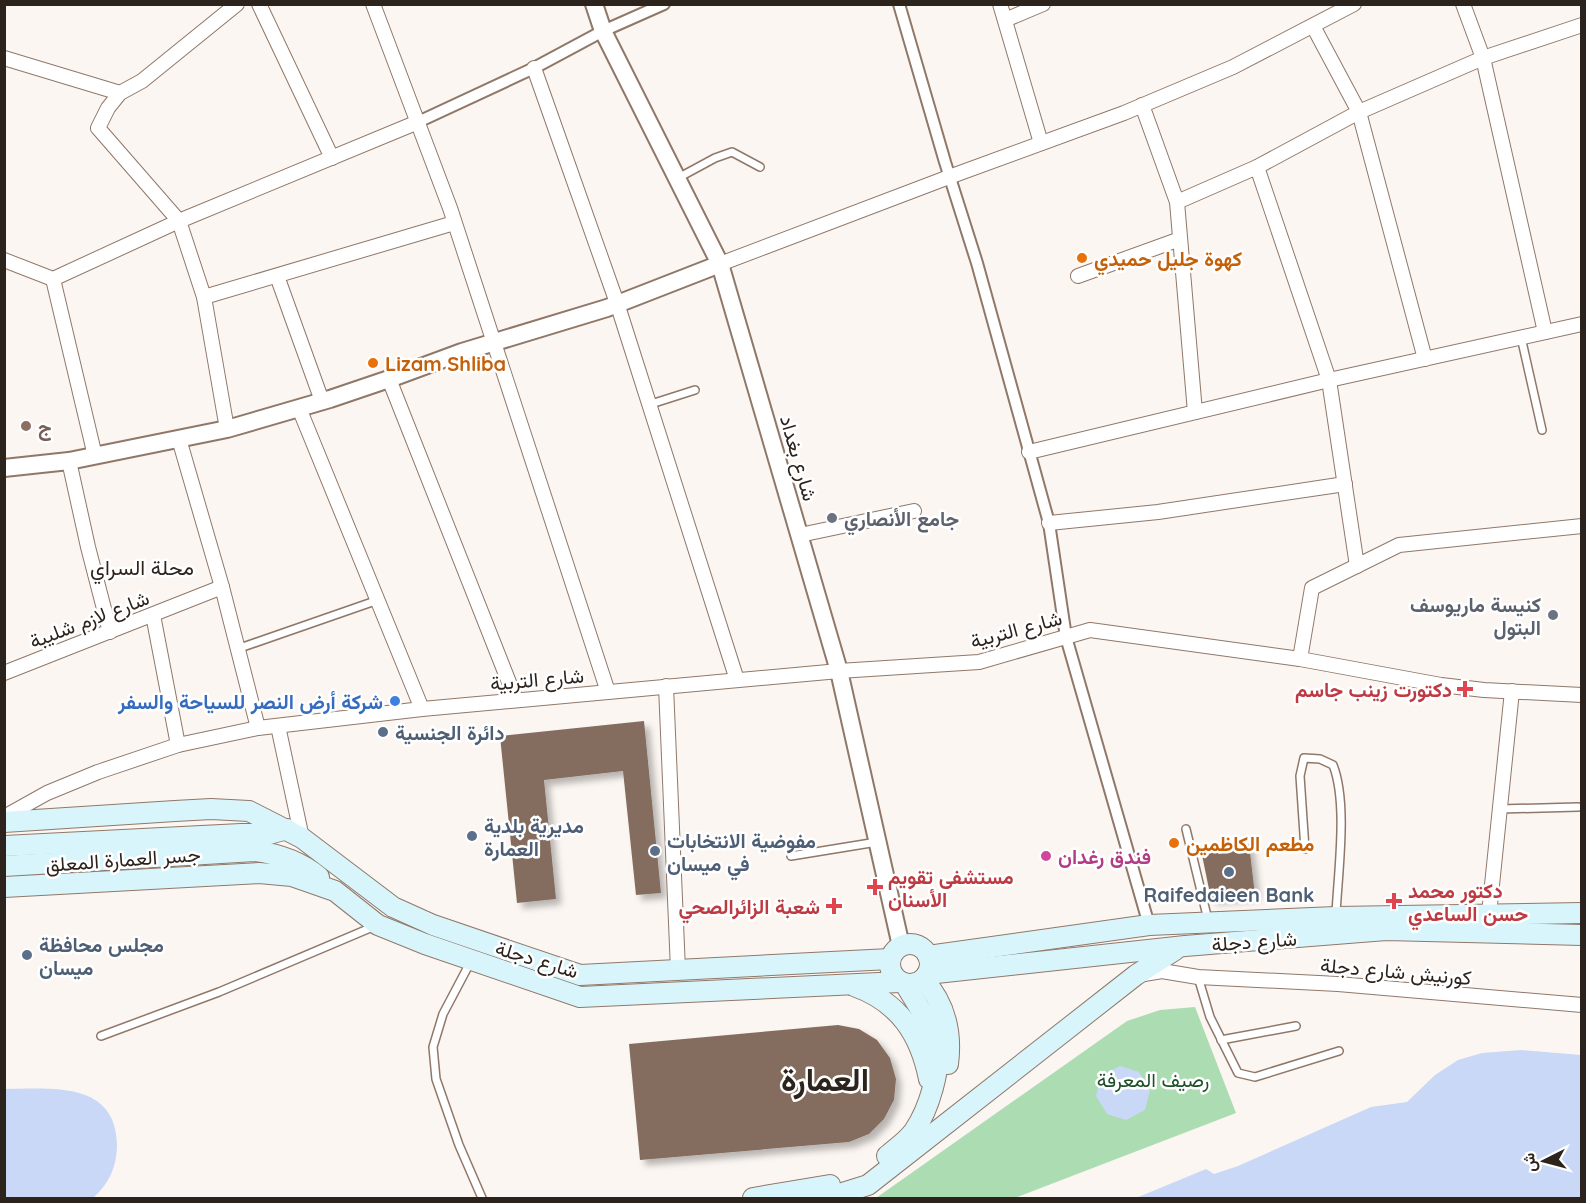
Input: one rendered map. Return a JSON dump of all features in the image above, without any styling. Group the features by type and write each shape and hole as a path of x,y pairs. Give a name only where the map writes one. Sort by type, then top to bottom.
{"main road":[{"name":"شارع دجلة","path":"4,822 175,811 233,809 249,811 295,834 393,907 433,925 580,975 678,970 896,952"},
{"path":"4,846 242,843 269,834 295,834"},
{"name":"شارع دجلة","path":"242,843 291,860 313,872 378,925 580,997 851,985 917,975 1185,946 1386,930 1581,934"},
{"name":"جسر العمارة المعلق","path":"4,866 242,843"},
{"name":"شارع دجلة","path":"4,886 276,873 335,891"},
{"name":"شارع دجلة","path":"917,975 1149,926 1335,916 1581,913"},
{"path":"815,1198 836,1196 868,1185 911,1145 933,1121 946,1078 949,1057 944,1010 939,999 917,975 891,972 896,952 913,944 919,946 917,975 938,1058 932,1088 911,1145"},
{"path":"753,1198 832,1184 867,1174 911,1145 1136,975 1167,954 1185,946"},
{"path":"851,985 882,999 905,1021 924,1054 932,1088"}],"street":[{"path":"227,429 204,297 179,221 98,128 108,108 120,93 142,81 237,4"},
{"path":"259,4 332,158"},
{"path":"373,4 454,223 608,692"},
{"name":"شارع بغداد","path":"594,4 603,31 720,264 839,671 877,842 896,952"},
{"path":"4,260 53,279 179,221 418,122 534,68 603,31 664,4"},
{"path":"899,4 977,263 1049,523 1066,637 1149,926"},
{"path":"1000,4 1041,143"},
{"path":"1005,20 1043,4"},
{"path":"4,468 69,461 227,429 322,401 493,342 617,303 1142,105 1233,67 1354,4"},
{"path":"1463,4 1483,58 1545,332"},
{"path":"1177,202 1257,167 1359,112 1483,58 1581,25"},
{"path":"1313,26 1359,112 1425,359"},
{"path":"4,58 120,93"},
{"path":"534,68 617,303 737,680"},
{"path":"1142,105 1177,202 1195,412"},
{"path":"1257,167 1329,380 1357,566"},
{"path":"204,297 454,223"},
{"path":"1078,276 1180,239"},
{"path":"276,276 322,401"},
{"path":"53,279 95,456"},
{"path":"1029,452 1329,380 1581,324"},
{"path":"389,379 516,700"},
{"path":"299,408 422,709"},
{"path":"179,439 222,587 258,728"},
{"path":"69,461 87,547 110,632"},
{"path":"1049,523 1158,512 1345,484"},
{"path":"800,535 914,511"},
{"path":"1300,659 1312,588 1399,544 1581,526"},
{"name":"شارع لازم شليبة","path":"5,672 222,587"},
{"path":"153,615 178,745"},
{"name":"شارع التربية","path":"4,817 47,793 88,776 178,745 258,728 422,709 666,686 979,662 1090,630 1300,659 1441,685 1512,692 1581,694"},
{"path":"666,686 678,970"},
{"path":"1489,914 1512,692"},
{"path":"278,726 295,834"},
{"name":"كورنيش شارع دجلة","path":"1136,975 1162,971 1198,977 1338,984 1581,1005"}],"lane":[{"path":"678,178 715,158 732,152 760,167"},
{"path":"1521,337 1542,429"},
{"path":"648,405 695,390"},
{"path":"237,649 378,600"},
{"path":"1305,849 1300,776 1304,758 1320,759 1333,765 1339,780 1341,811 1335,916"},
{"path":"1500,809 1578,807"},
{"path":"1186,829 1208,922"},
{"path":"791,856 877,842"},
{"path":"101,1036 219,992 378,925"},
{"path":"472,959 443,1014 433,1047 436,1078 459,1145 482,1198"},
{"path":"1198,977 1210,1017 1238,1073 1255,1077 1339,1051"},
{"path":"1221,1040 1296,1026"}],"green space":[{"name":"رصيف المعرفة","path":"1195,1007 1236,1113 1015,1198 876,1198 1127,1021 1160,1010"}],"water":[{"path":"1521,1050 1581,1055 1581,1198 1136,1198 1206,1169 1214,1174 1238,1166 1371,1107 1407,1102 1435,1075 1458,1060 1482,1053"},
{"path":"1120,1066 1139,1072 1150,1090 1145,1110 1126,1120 1107,1114 1096,1096 1101,1076"},
{"path":"5,1089 60,1090 78,1093 93,1099 105,1109 114,1124 117,1153 108,1181 99,1193 93,1198 5,1198"}],"building":[{"path":"644,721 661,893 636,895 623,771 544,780 556,899 517,903 500,736"},
{"name":"Raifedaieen Bank","path":"1249,844 1255,895 1211,899 1201,850"},
{"path":"838,1025 859,1029 877,1040 890,1058 896,1079 894,1100 884,1119 869,1134 849,1142 640,1160 629,1044"}],"place":[{"name":"كهوة جليل حميدي","path":"1082,258"},
{"name":"Lizam Shliba","path":"373,363"},
{"name":"ج","path":"26,426"},
{"name":"جامع الأنصاري","path":"832,518"},
{"name":"كنيسة ماريوسف البتول","path":"1553,615"},
{"name":"دكتورت زينب جاسم","path":"1465,689"},
{"name":"شركة أرض النصر للسياحة والسفر","path":"395,701"},
{"name":"دائرة الجنسية","path":"383,732"},
{"name":"مديرية بلدية العمارة","path":"472,836"},
{"name":"مطعم الكاظمين","path":"1174,843"},
{"name":"مفوضية الانتخابات في ميسان","path":"655,851"},
{"name":"فندق رغدان","path":"1046,856"},
{"name":"Raifedaieen Bank","path":"1229,872"},
{"name":"مستشفى تقويم الأسنان","path":"875,887"},
{"name":"دكتور محمد حسن الساعدي","path":"1394,901"},
{"name":"شعبة الزائرالصحي","path":"834,906"},
{"name":"مجلس محافظة ميسان","path":"27,955"}],"district":[{"name":"محلة السراي","path":"142,567"},
{"name":"العمارة","path":"825,1079"}]}
